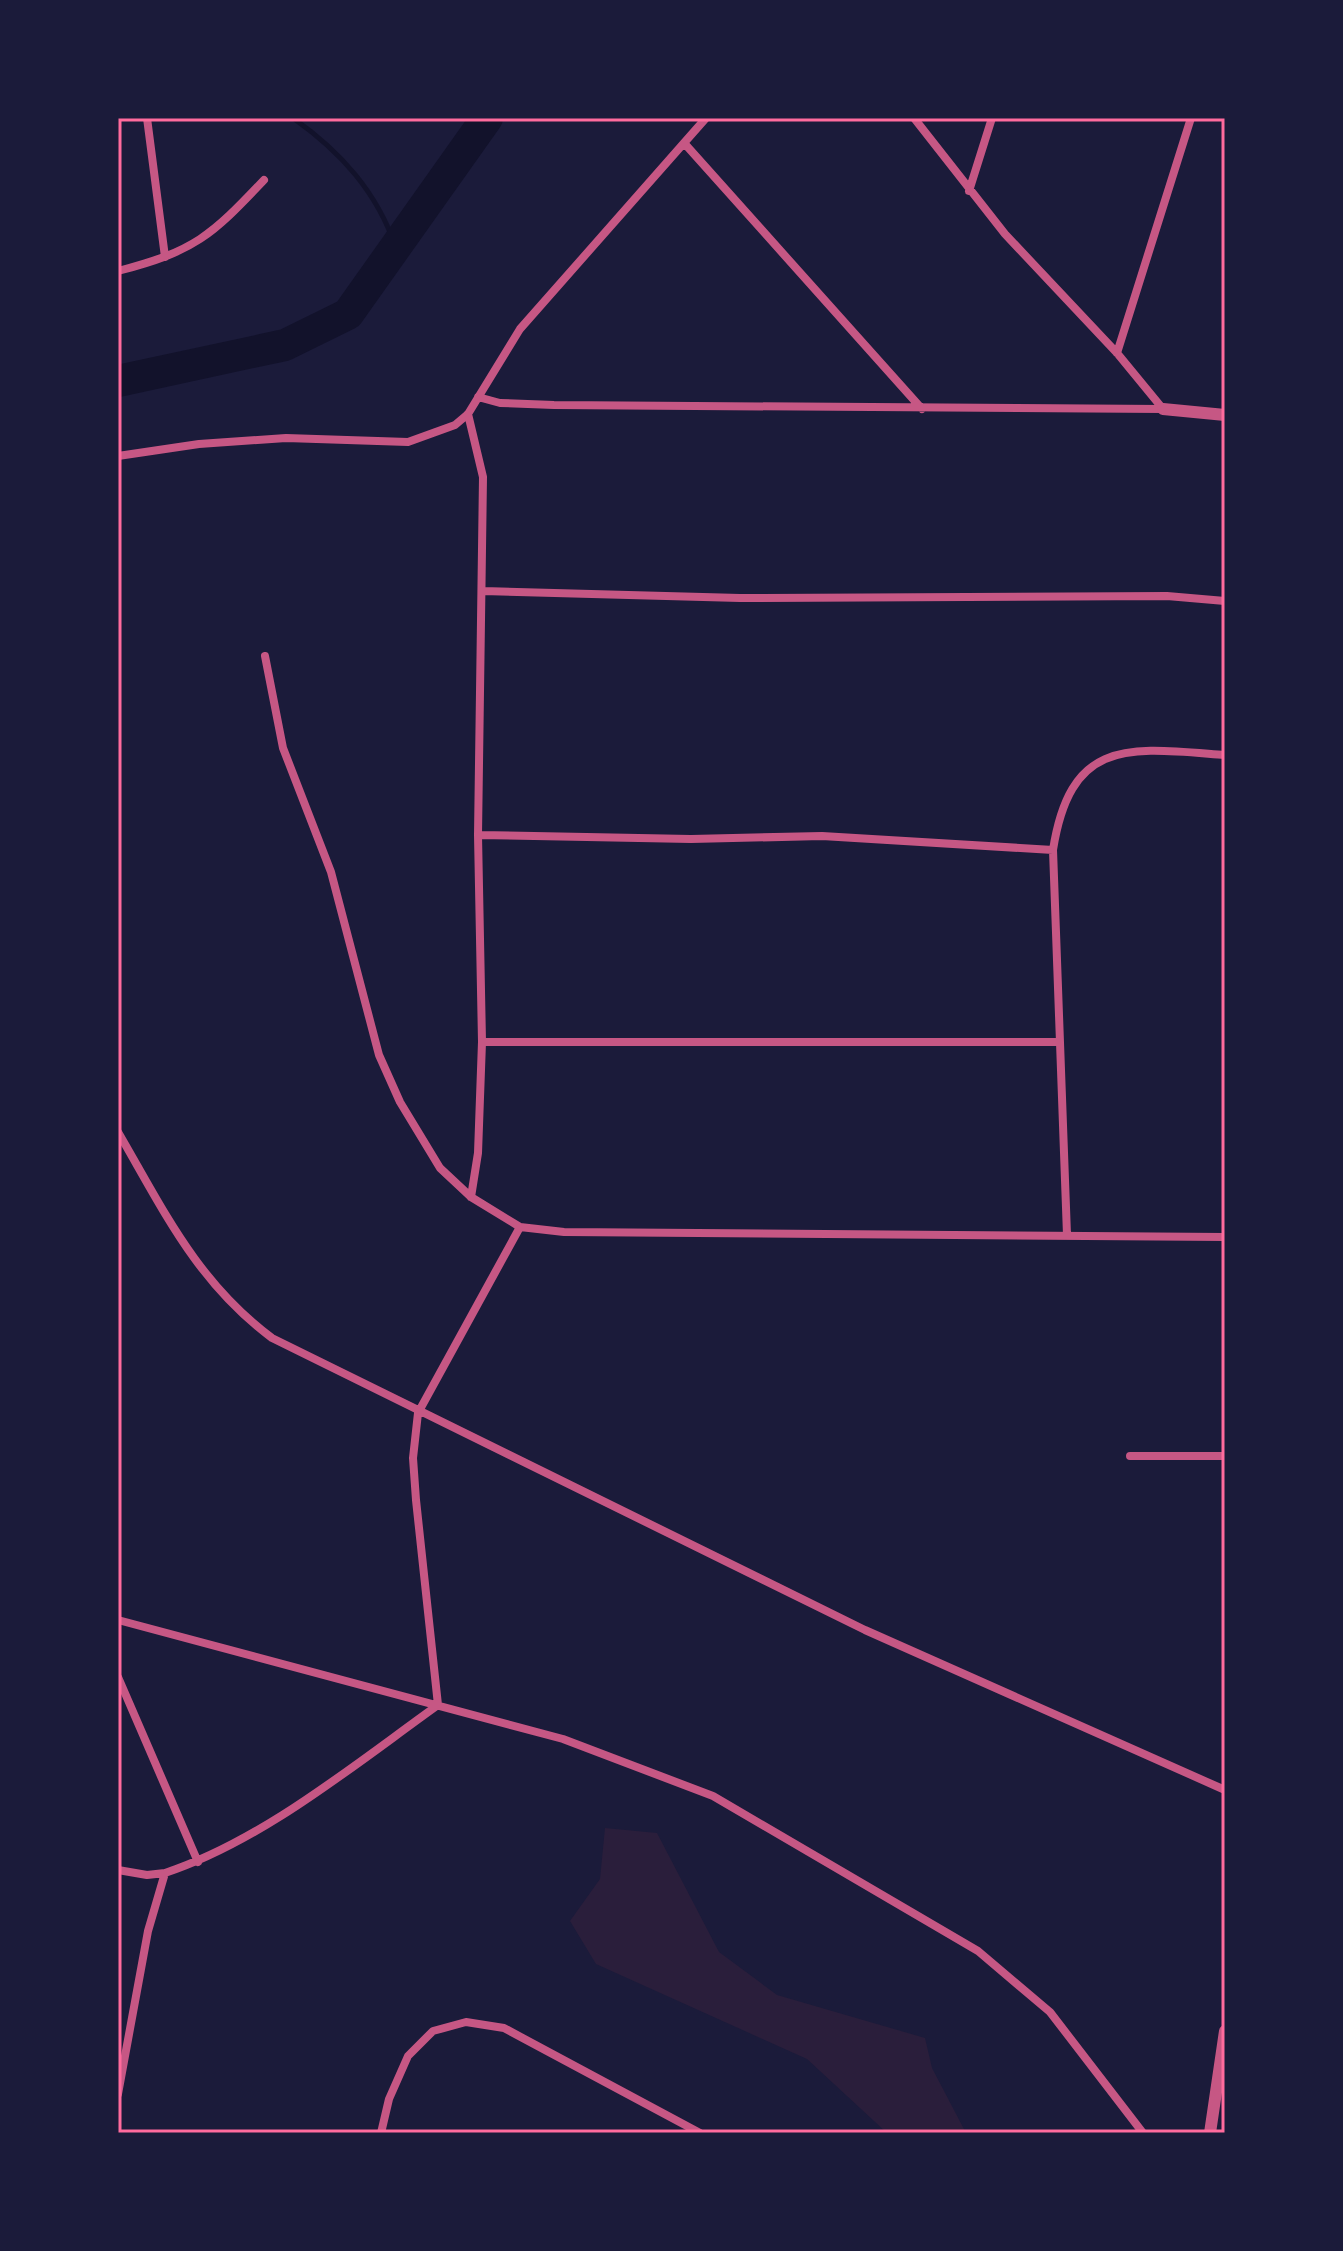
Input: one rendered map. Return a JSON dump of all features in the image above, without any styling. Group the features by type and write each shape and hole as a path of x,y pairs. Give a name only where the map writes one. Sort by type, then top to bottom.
{"street":[{"path":"147,118 165,257"},
{"path":"118,456 199,444 286,438 408,442 441,432 468,414 520,329 706,118"},
{"path":"914,118 969,191 1050,286 1117,353 1163,409"},
{"path":"969,191 992,118"},
{"path":"1117,353 1191,118"},
{"path":"685,144 922,409"},
{"path":"118,271 165,257 207,238 264,180"},
{"path":"478,397 509,404 1163,409 1225,415"},
{"path":"468,414 483,477 478,835 482,1042 478,1153 471,1197"},
{"path":"483,591 740,598 1167,596 1225,601"},
{"path":"265,656 283,748 331,872 379,1055 418,1136 440,1168 471,1197 520,1227 564,1232 1225,1237"},
{"path":"1067,1235 1057,1042 1053,850 1058,818 1068,792 1090,765 1121,753 1156,750 1225,755"},
{"path":"478,835 691,839 822,836 1053,850"},
{"path":"482,1042 1057,1042"},
{"path":"118,1133 185,1251 254,1325 325,1367 865,1630 1225,1790"},
{"path":"438,1705 413,1458 418,1413 520,1227"},
{"path":"1130,1456 1225,1456"},
{"path":"118,1620 563,1739 713,1796 978,1951 1050,2012 1143,2133"},
{"path":"118,1677 198,1862"},
{"path":"118,1870 147,1875 165,1873 198,1862 255,1831 438,1705"},
{"path":"118,2094 148,1931 165,1873"},
{"path":"381,2133 389,2099 408,2056 433,2031 466,2022 504,2028 700,2133"},
{"path":"1210,2133 1225,2031"}],"shaded area":[{"path":"605,1828 657,1833 719,1952 777,1995 925,2038 932,2068 966,2133 887,2133 807,2059 596,1964 570,1921 600,1879"}],"waterway":[{"path":"293,118 342,159 368,191 396,248"},
{"path":"118,381 285,345 348,314 487,118"}]}
